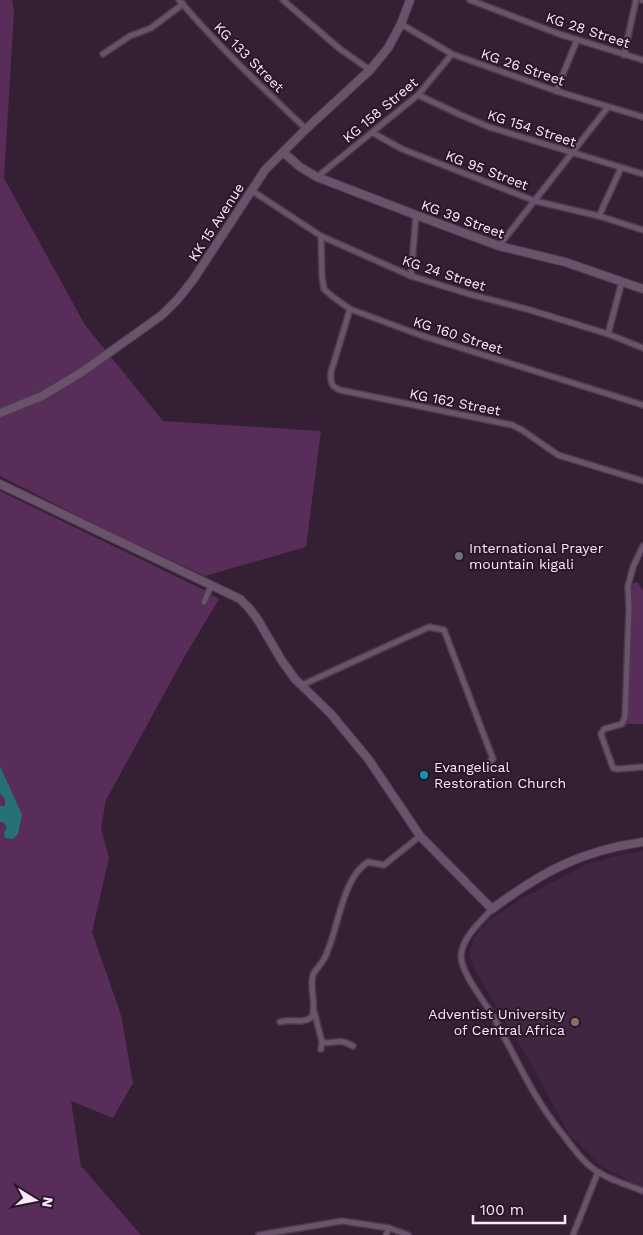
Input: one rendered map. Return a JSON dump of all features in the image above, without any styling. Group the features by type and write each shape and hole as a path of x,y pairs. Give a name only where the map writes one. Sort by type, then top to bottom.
{"street":[{"path":"283,0 340,49 370,70"},
{"name":"KK 15 Avenue","path":"0,413 42,396 82,372 162,315 193,280 265,170 370,70 388,48 401,24 410,0"},
{"name":"KG 28 Street","path":"470,0 577,40 643,60"},
{"path":"624,55 636,0"},
{"path":"103,54 130,36 151,28 181,2"},
{"name":"KG 133 Street","path":"181,2 247,72 306,129"},
{"name":"KG 26 Street","path":"401,24 452,54 556,91 643,117"},
{"path":"556,91 577,40"},
{"name":"KG 158 Street","path":"317,177 418,95 452,54"},
{"name":"KG 154 Street","path":"418,95 489,127 643,174"},
{"path":"499,246 608,107"},
{"name":"KG 95 Street","path":"373,133 402,149 536,201 599,216 643,230"},
{"name":"KG 39 Street","path":"283,152 300,167 317,177 416,215 499,246 565,262 643,289"},
{"path":"599,216 622,168"},
{"name":"KG 24 Street","path":"251,190 321,236 411,276 608,334 643,348"},
{"path":"411,276 416,215"},
{"name":"KG 160 Street","path":"321,236 324,289 350,309 420,336 643,405"},
{"path":"608,334 622,281"},
{"name":"KG 162 Street","path":"350,309 331,372 330,380 333,387 512,425 558,455 643,481"},
{"path":"0,484 211,586 234,594 249,608 282,662 331,714 369,760 420,836 492,909"},
{"path":"643,546 633,567 628,586 629,608 625,717 622,724 604,729 601,734 613,768 643,767"},
{"path":"204,602 211,586"},
{"path":"302,685 430,627 444,630 493,759 482,768"},
{"path":"321,1049 322,1042 314,1011 312,990 314,975 324,960 342,906 356,874 368,862 384,865 420,836"},
{"path":"643,842 592,852 536,878 492,909 467,938 461,954 462,963 546,1115 578,1155 598,1172 643,1190"},
{"path":"280,1022 308,1020 312,1017 314,1011"},
{"path":"308,1020 318,1028"},
{"path":"322,1042 340,1041 353,1046"},
{"path":"573,1235 598,1172"},
{"path":"259,1235 342,1221 389,1228 408,1235"},
{"path":"386,1235 389,1228"}],"shaded area":[{"path":"0,0 12,0 14,12 4,178 85,325 163,421 321,431 306,547 205,576 104,529 0,476"},
{"path":"0,491 219,599 186,654 106,800 101,828 109,858 92,932 121,1015 133,1083 113,1118 71,1101 81,1166 141,1235 0,1235"},
{"path":"637,582 643,590 643,724 622,724 625,717 628,586"},
{"path":"0,766 22,815 18,834 13,839 5,838 4,833 7,827 3,822 0,822 0,806 5,806 5,799 0,793"},
{"name":"Adventist University of Central Africa","path":"643,851 643,1187 602,1167 569,1134 526,1055 475,971 469,955 474,938 481,929 490,920 521,899 585,865"}],"place":[{"name":"International Prayer mountain kigali","path":"459,556"},
{"name":"Evangelical Restoration Church","path":"424,775"},
{"name":"Adventist University of Central Africa","path":"575,1022"}]}
